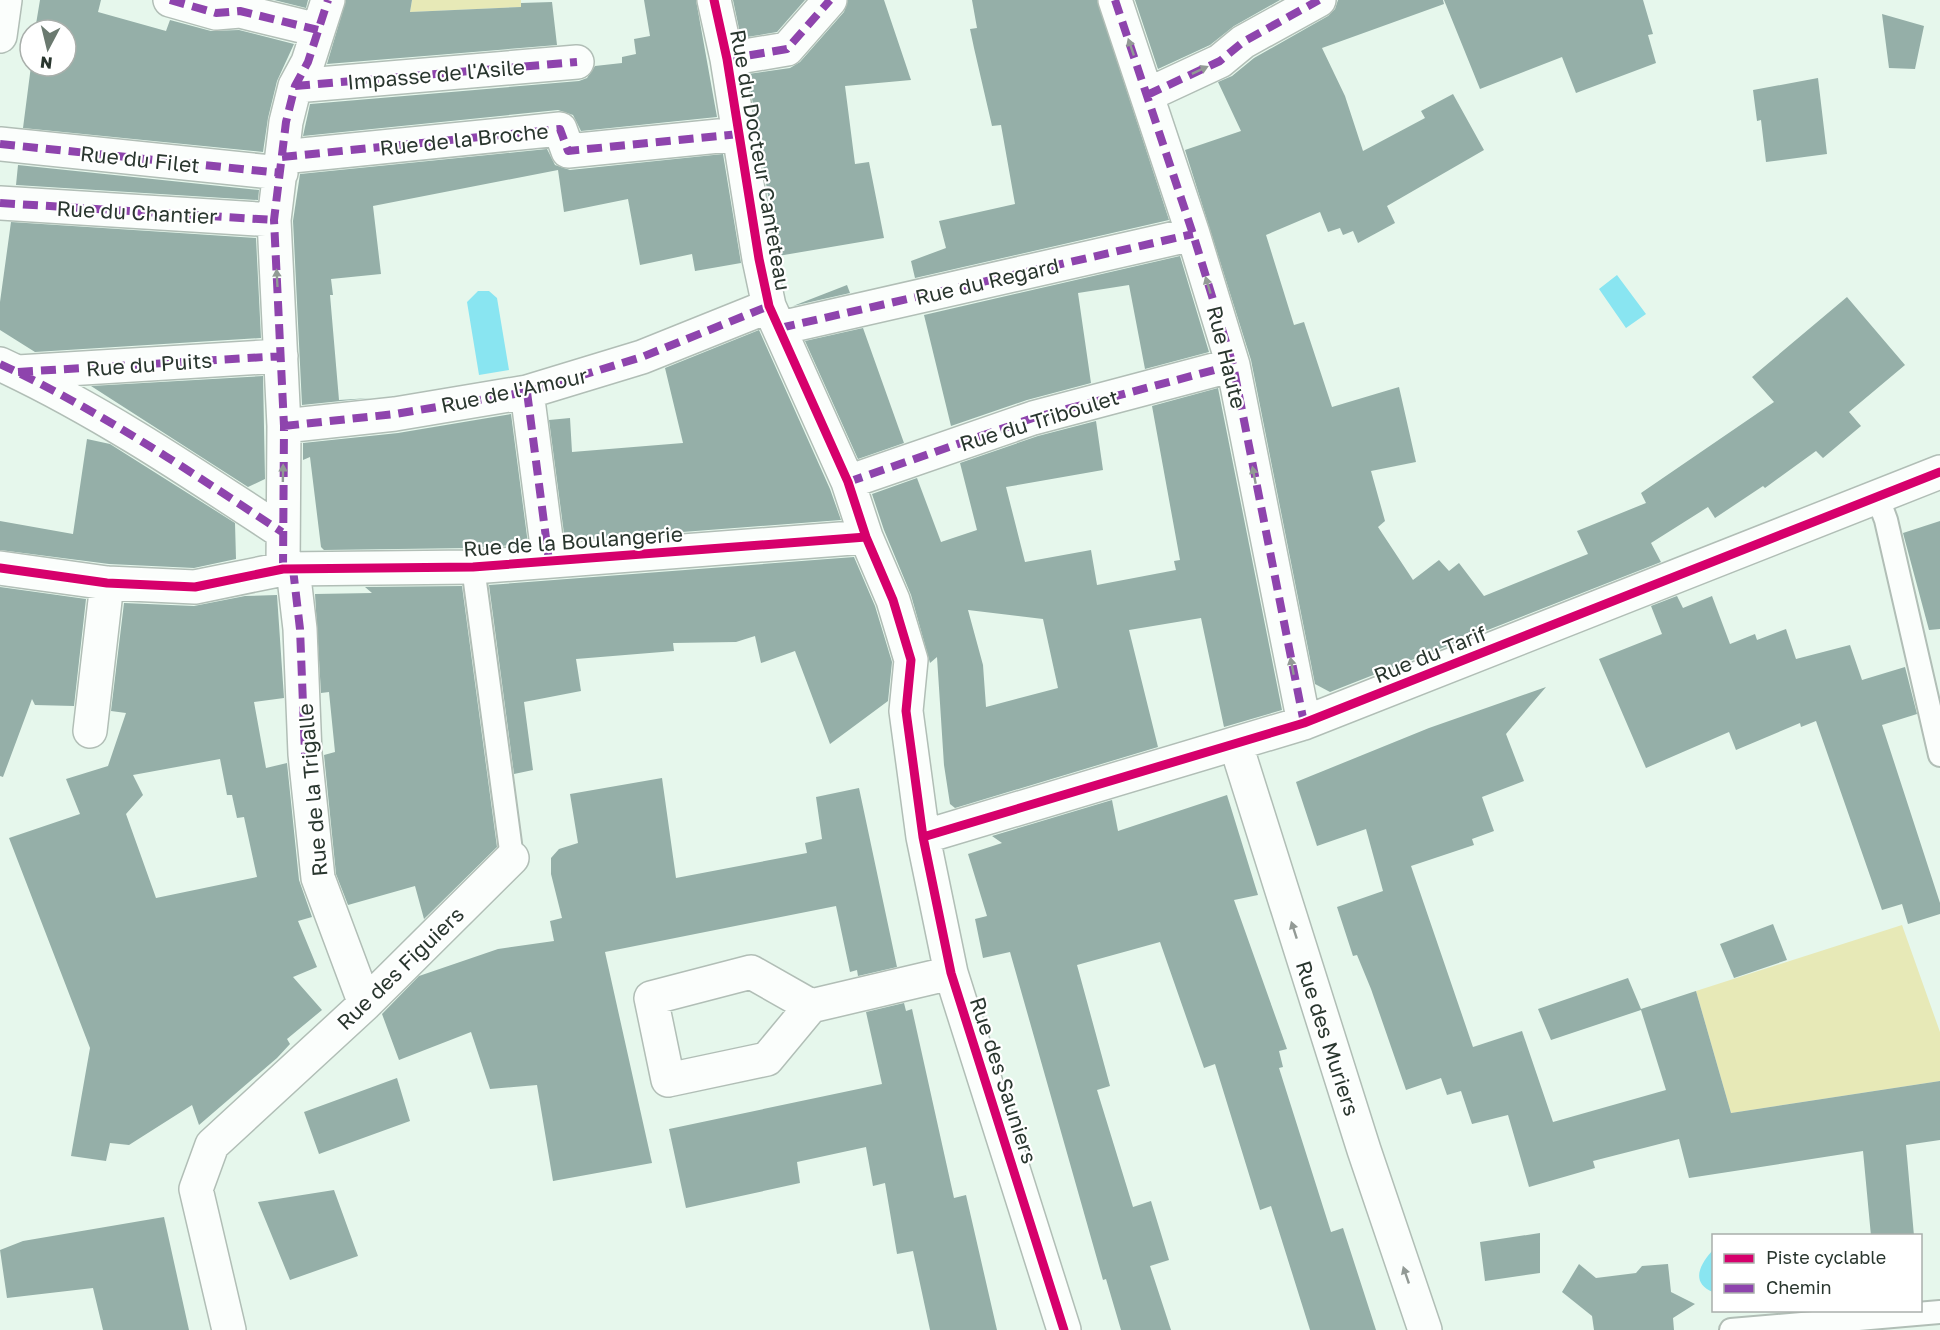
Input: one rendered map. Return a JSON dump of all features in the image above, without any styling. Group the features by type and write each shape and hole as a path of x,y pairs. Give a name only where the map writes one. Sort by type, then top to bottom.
{"street":[{"path":"0,36 5,0"},
{"path":"170,0 216,13 240,11 323,15 308,62 295,86 286,122 274,220 284,426 282,532 288,569"},
{"name":"Rue du Docteur Canteteau","path":"714,0 775,317 848,482 866,537 893,600 911,660 906,711 923,837"},
{"path":"727,59 787,49 830,0"},
{"name":"Rue Haute","path":"1115,0 1193,234 1233,365 1304,723"},
{"path":"1147,95 1220,61 1243,42 1319,0"},
{"name":"Impasse de l'Asile","path":"295,86 577,62"},
{"name":"Rue de la Broche","path":"281,165 561,129 568,151 739,134"},
{"name":"Rue du Filet","path":"0,144 281,165"},
{"name":"Rue du Chantier","path":"0,203 274,220"},
{"name":"Rue du Regard","path":"775,317 1193,234"},
{"name":"Rue de l'Amour","path":"284,426 395,414 527,392 775,317"},
{"name":"Rue du Puits","path":"9,368 281,356"},
{"name":"Rue du Triboulet","path":"848,482 1033,418 1233,365"},
{"path":"9,368 178,464 282,532"},
{"path":"527,392 549,561"},
{"name":"Rue du Tarif","path":"923,837 1304,723 1940,472"},
{"name":"Rue de la Boulangerie","path":"0,568 108,583 195,587 288,569 473,567 866,537"},
{"name":"Rue de la Trigalle","path":"288,569 300,629 305,754 318,878 365,1004"},
{"path":"90,731 108,583"},
{"name":"Rue des Muriers","path":"1236,745 1364,1150 1425,1330"},
{"name":"Rue des Sauniers","path":"923,837 951,973 1064,1330"},
{"name":"Rue des Figuiers","path":"230,1330 196,1189 212,1145 365,1004 512,858"},
{"path":"811,1006 751,972 651,998 668,1080 767,1059 811,1006 951,973"}],"lane":[{"path":"1876,496 1886,520 1940,755"},
{"name":"Rue des Figuiers","path":"473,567 512,858"},
{"path":"1731,1330 1940,1312"}],"green space":[{"path":"412,0 521,0 521,7 410,12"},
{"path":"1902,925 1940,1032 1940,1081 1731,1113 1696,991"}],"water":[{"path":"1617,275 1646,314 1626,328 1599,289"},
{"path":"478,291 489,291 497,298 509,370 479,375 467,302"},
{"path":"1712,1251 1712,1291 1701,1283 1699,1278 1701,1266"}],"building":[{"path":"40,0 101,0 98,12 166,31 170,20 211,31 239,30 294,44 277,81 263,152 23,128 29,78 78,78 78,18 37,18"},
{"path":"274,0 308,0 306,8"},
{"path":"346,0 412,0 410,12 521,7 521,3 552,2 557,45 327,64"},
{"path":"644,0 696,0 717,117 581,131 573,115 558,110 303,136 310,104 579,81 587,78 595,66 622,63 622,57 636,54 634,39 650,36"},
{"path":"733,0 805,0 777,32 741,38"},
{"path":"848,0 884,0 911,80 845,86 855,164 869,162 884,238 778,256 748,74 790,68 800,62 844,12"},
{"path":"972,0 1097,0 1169,220 915,278 911,261 946,248 939,221 1015,204 1001,125 992,126 974,48 970,29 977,28"},
{"path":"1135,0 1280,0 1234,26 1210,45 1158,69"},
{"path":"1338,0 1443,0 1444,4 1322,48 1345,96 1363,151 1425,118 1421,111 1453,94 1484,150 1387,206 1395,223 1358,243 1353,231 1343,235 1340,228 1328,232 1320,212 1266,235 1294,325 1304,322 1332,407 1399,387 1416,462 1371,471 1385,521 1378,527 1413,580 1439,560 1449,571 1459,563 1484,596 1588,554 1577,531 1646,503 1641,493 1774,402 1752,377 1847,297 1905,365 1849,412 1861,426 1823,458 1816,451 1765,488 1763,486 1715,518 1708,507 1651,543 1661,562 1330,692 1315,684 1251,360 1185,150 1241,131 1218,82 1232,76 1254,58 1328,16 1335,9"},
{"path":"1444,0 1643,0 1653,34 1648,35 1656,63 1576,93 1562,57 1480,89"},
{"path":"1882,14 1924,26 1915,69 1889,68"},
{"path":"1818,78 1827,154 1766,162 1761,120 1757,121 1753,90"},
{"path":"547,149 555,165 570,170 723,154 741,263 695,271 692,254 640,265 628,199 564,212 558,170 373,206 381,274 331,279 333,295 330,295 339,400 370,398 302,405 293,221 300,174"},
{"path":"18,165 259,190 258,200 16,185"},
{"path":"11,222 256,238 261,338 35,352 0,330 0,302"},
{"path":"1180,256 1209,352 1145,369 1129,285 1078,293 1091,383 1027,400 951,426 924,315"},
{"path":"847,285 850,293 793,306"},
{"path":"863,328 904,443 858,459 805,341"},
{"path":"759,330 830,489 841,520 565,541 549,420 570,418 572,452 683,443 665,368"},
{"path":"263,376 265,479 248,487 91,386"},
{"path":"1218,388 1282,710 1224,727 1201,618 1129,630 1158,747 955,808 950,804 944,765 937,657 930,663 911,595 872,494 917,478 941,542 977,530 960,463 1038,436 1096,421 1103,470 1006,487 1025,562 1091,550 1097,585 1176,570 1174,561 1180,560 1152,406","holes":["968,610 1043,619 1058,688 986,707 983,665"]},
{"path":"511,414 528,544 472,548 324,550 321,547 310,457 303,460 303,443 398,433"},
{"path":"87,439 110,444 235,523 236,559 194,568 109,564 0,550 0,521 73,534"},
{"path":"1940,521 1940,629 1929,630 1903,533"},
{"path":"854,557 875,606 892,662 888,701 830,744 795,651 761,663 755,636 736,642 673,643 674,651 576,659 581,691 524,702 533,770 514,774 489,585"},
{"path":"462,586 497,847 424,919 415,886 348,905 336,874 324,755 335,752 329,692 321,693 315,594 372,593 365,587"},
{"path":"0,587 86,599 74,706 35,705 32,699 3,777 0,776"},
{"path":"277,595 284,698 254,702 266,768 287,763 299,880 312,917 298,921 317,967 293,977 322,1010 287,1039 290,1044 277,1058 199,1125 192,1105 129,1145 110,1143 106,1161 71,1156 90,1048 9,838 80,814 66,779 108,766 126,713 111,711 124,603 194,606 245,596","holes":["220,759 227,795 232,795 237,818 244,817 257,877 156,898 126,814 143,795 133,775"]},
{"path":"1677,596 1683,608 1712,596 1730,644 1755,634 1757,640 1786,629 1796,659 1850,645 1862,680 1905,667 1917,714 1882,725 1940,903 1940,914 1908,924 1902,904 1882,910 1816,721 1801,727 1800,723 1736,750 1729,732 1646,768 1599,659 1662,634 1651,606"},
{"path":"1546,687 1506,734 1524,781 1482,797 1494,831 1472,839 1474,845 1411,866 1473,1047 1522,1031 1553,1122 1666,1090 1641,1010 1551,1040 1538,1009 1628,978 1641,1009 1696,991 1731,1113 1940,1081 1940,1140 1906,1145 1914,1234 1871,1234 1863,1151 1689,1178 1679,1139 1593,1161 1595,1168 1529,1187 1508,1115 1472,1124 1461,1091 1447,1095 1441,1078 1406,1090 1371,989 1357,955 1353,956 1337,907 1383,891 1366,829 1317,846 1296,782 1429,728"},
{"path":"662,778 676,878 807,853 805,843 822,839 816,797 859,788 897,967 858,976 857,970 850,972 836,906 605,952 652,1163 553,1181 537,1085 490,1089 471,1032 399,1060 382,1014 419,976 498,949 554,941 550,921 562,918 551,874 551,858 559,849 578,843 570,794"},
{"path":"1227,795 1258,895 1234,900 1287,1049 1279,1051 1283,1067 1279,1068 1331,1232 1343,1228 1376,1330 1310,1330 1271,1206 1260,1210 1215,1064 1204,1068 1160,942 1077,965 1110,1086 1097,1090 1133,1207 1151,1201 1169,1260 1150,1266 1171,1330 1121,1330 1106,1279 1103,1280 1010,952 983,958 975,919 987,916 968,854 1002,843 992,836 1112,800 1118,831"},
{"path":"1773,924 1787,960 1734,978 1720,944"},
{"path":"904,1003 906,1011 912,1009 954,1198 966,1195 997,1330 930,1330 913,1251 897,1254 885,1183 873,1186 866,1147 797,1162 800,1183 686,1208 669,1129 882,1084 866,1012"},
{"path":"397,1078 410,1121 319,1154 304,1112"},
{"path":"334,1190 358,1256 290,1280 258,1202"},
{"path":"164,1217 189,1330 103,1330 93,1288 7,1298 0,1250 23,1241"},
{"path":"1540,1233 1540,1273 1485,1281 1480,1242"},
{"path":"1579,1264 1596,1278 1636,1273 1642,1266 1668,1264 1671,1292 1695,1304 1673,1318 1674,1330 1594,1330 1592,1316 1562,1292"}],"marked path":[{"path":"170,0 216,13 240,11 318,30"},
{"path":"283,569 284,426 274,220 286,122 295,86 308,62 328,0"},
{"path":"727,59 787,49 830,0"},
{"path":"1115,0 1193,234 1233,365 1304,723 1301,724"},
{"path":"1147,95 1220,61 1243,42 1319,0"},
{"path":"295,86 577,62"},
{"path":"282,157 560,129 568,151 739,134"},
{"path":"0,144 281,173"},
{"path":"0,203 274,220"},
{"path":"780,328 1193,234"},
{"path":"284,426 395,414 527,392 642,357 769,306"},
{"path":"18,372 281,356"},
{"path":"0,364 109,422 282,532"},
{"path":"848,482 1033,418 1233,365"},
{"path":"527,392 549,561"},
{"path":"293,569 300,629 305,754"}],"cycle path":[{"path":"714,0 727,59 759,259 769,306 848,482 866,537 893,600 911,660 906,711 923,837 951,973 1064,1330"},
{"path":"923,837 1304,723 1940,472"},
{"path":"0,568 107,583 195,587 283,569 473,567 866,537"}]}
